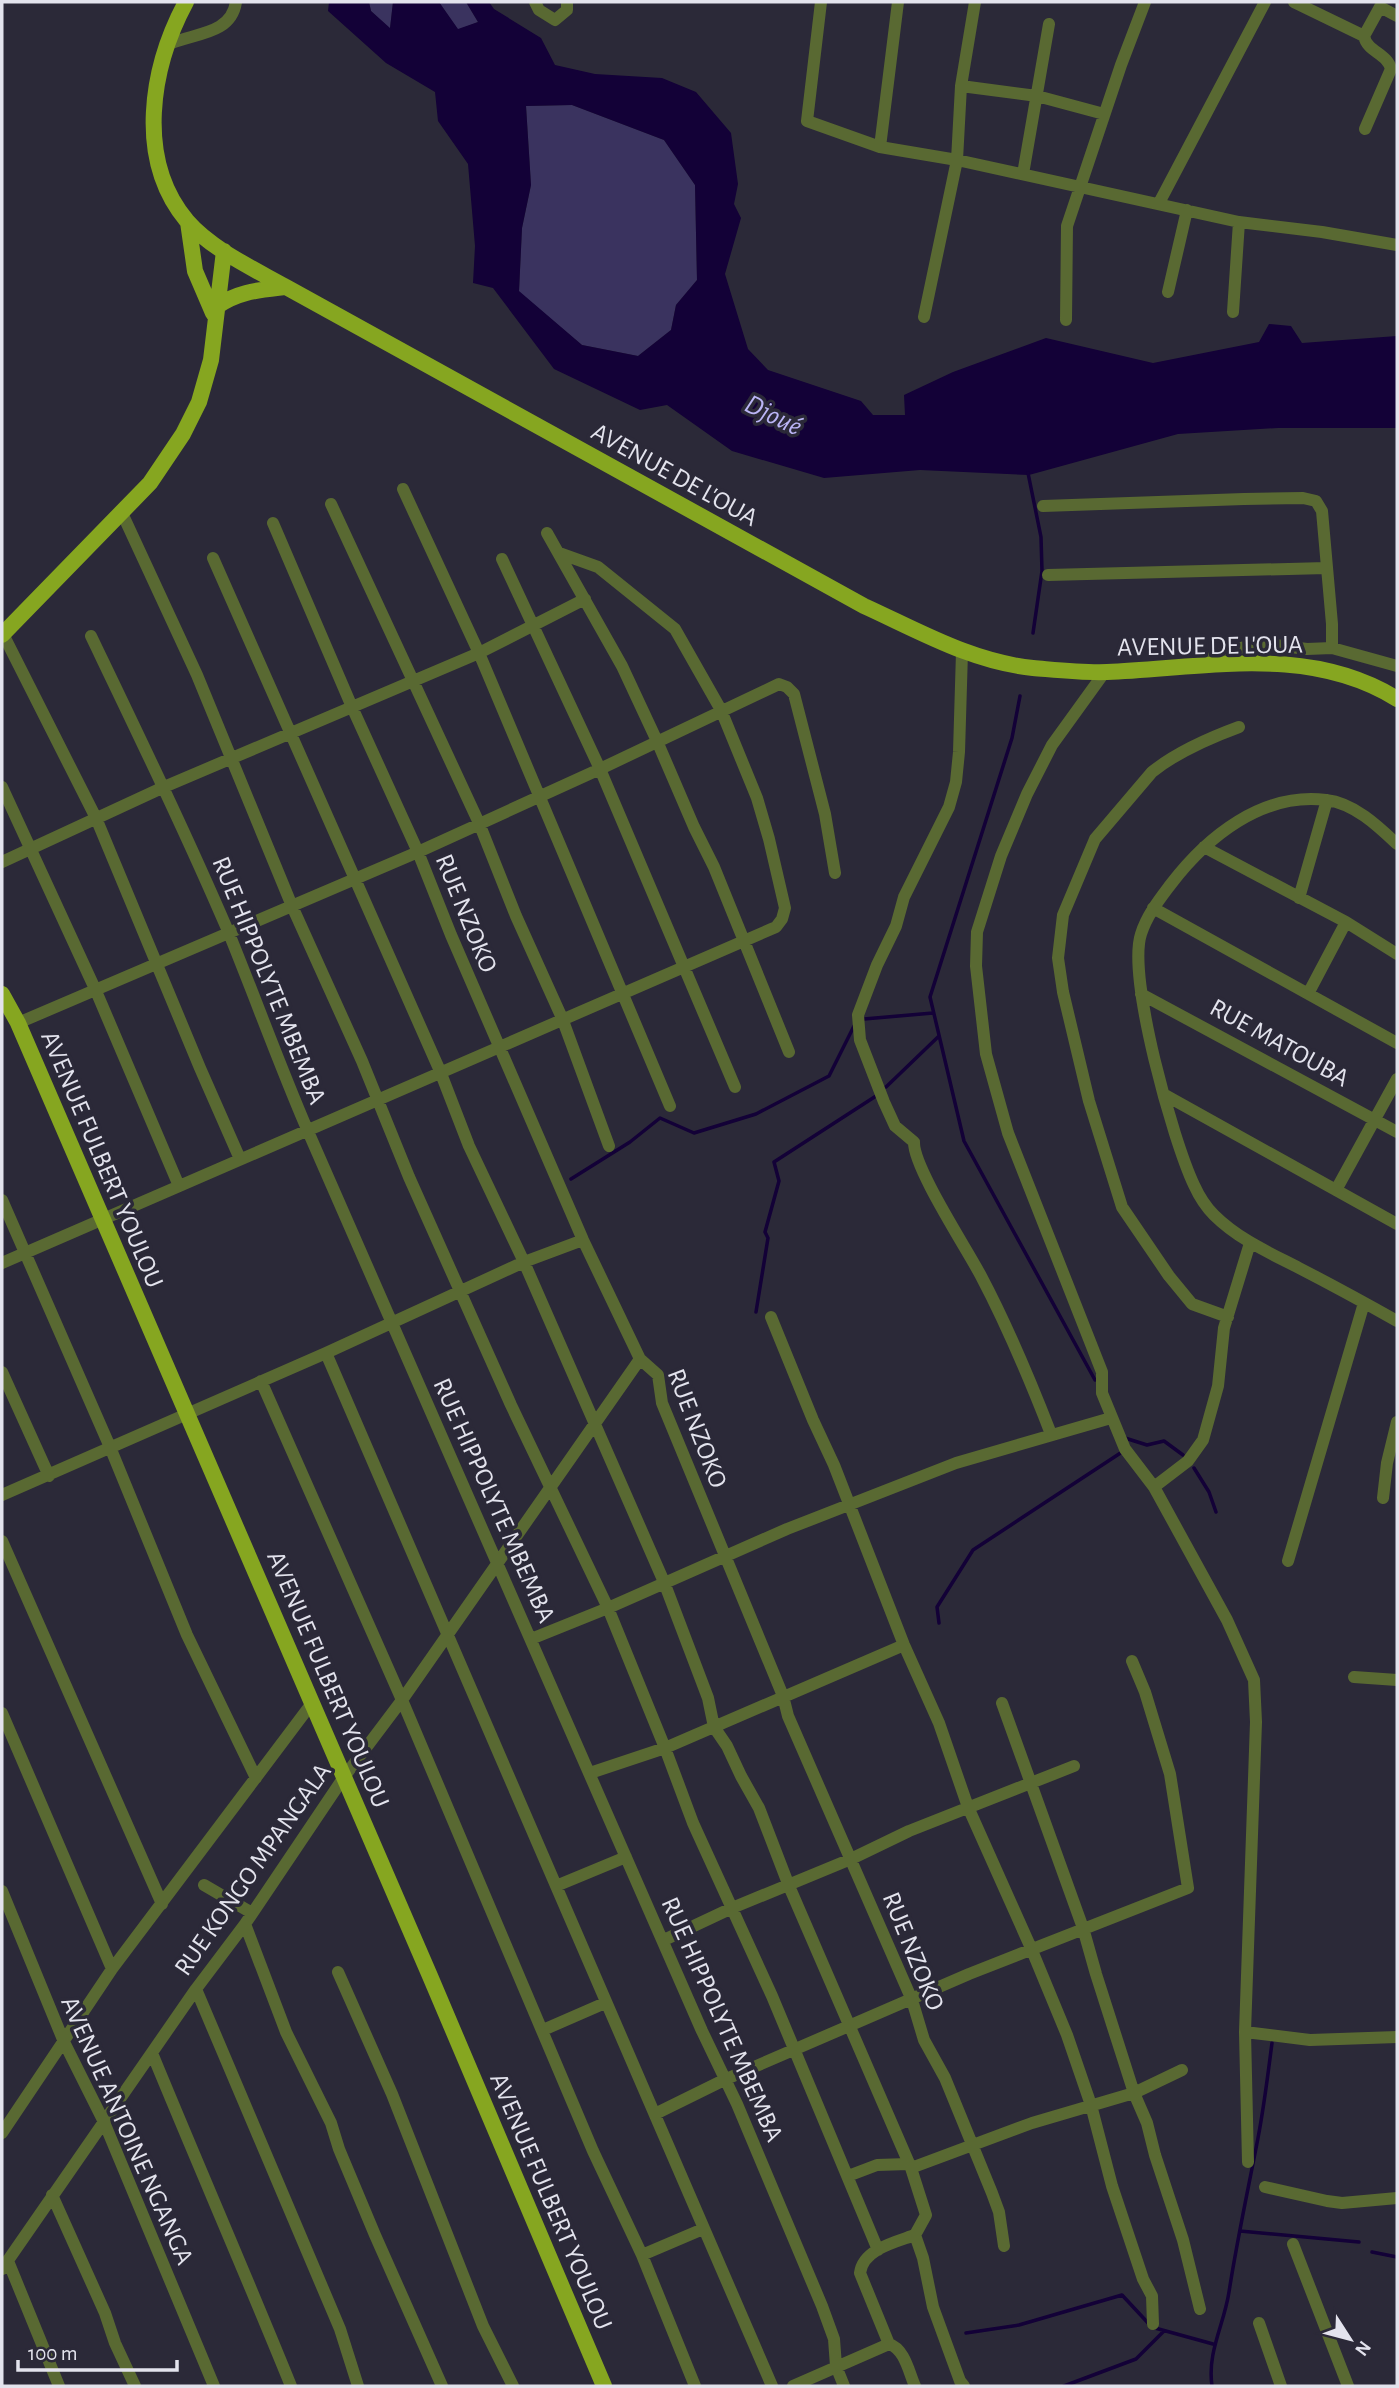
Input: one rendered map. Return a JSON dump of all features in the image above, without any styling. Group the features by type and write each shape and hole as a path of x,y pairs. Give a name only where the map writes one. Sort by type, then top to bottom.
{"main road":[{"name":"AVENUE DE L'OUA","path":"186,2 159,72 154,100 153,130 165,181 188,222 224,251 286,287 864,606 962,652 1019,666 1104,673 1255,664 1321,668 1369,683 1397,699"},
{"path":"188,222 195,271 215,312"},
{"path":"2,635 122,513 150,483 169,457 198,402 211,360 224,251"},
{"path":"215,312 227,299 248,291 286,287"},
{"name":"AVENUE FULBERT YOULOU","path":"2,995 18,1023 187,1413 604,2386"}],"street":[{"path":"535,2 539,10 555,20 567,10 567,2"},
{"path":"821,2 807,121 880,147 1082,186 1239,222 1397,245"},
{"path":"880,147 898,2"},
{"path":"924,317 957,160 961,86 975,2"},
{"path":"1066,320 1067,226 1145,2"},
{"path":"1159,203 1265,2"},
{"path":"1294,2 1364,36"},
{"path":"169,44 184,37 215,31 232,15 237,3"},
{"path":"1365,129 1391,69 1388,61 1366,44 1364,36 1381,4 1397,16"},
{"path":"1023,174 1049,24"},
{"path":"961,86 1037,96 1104,114"},
{"path":"1168,292 1187,210"},
{"path":"1233,312 1239,222"},
{"path":"403,489 479,653 670,1106"},
{"path":"1043,506 1312,499 1318,502 1322,511 1332,648"},
{"path":"331,503 479,823 516,916 562,1018 609,1146"},
{"path":"122,513 197,675 292,906 461,1292 550,1489 608,1608 693,1823 795,2051 878,2250"},
{"name":"RUE NZOKO","path":"274,523 583,1240 640,1359 658,1374 662,1403 783,1696 788,1716 912,2000 924,2040 945,2078 973,2144 999,2212 1003,2246"},
{"path":"547,533 622,666 657,741 714,867 789,1052"},
{"path":"2,1263 776,927 785,908 757,798 721,710 675,629 598,567 559,553"},
{"path":"213,558 440,1071 469,1146 524,1262 664,1582 708,1698 713,1727 727,1746 759,1808 909,2166 926,2215 915,2235 878,2250 863,2262 860,2273 889,2344"},
{"path":"502,559 600,769 735,1087"},
{"path":"1048,575 1216,573 1326,568"},
{"path":"2,862 164,788 479,653 585,599"},
{"path":"2,635 96,818 240,1159"},
{"name":"RUE HIPPOLYTE MBEMBA","path":"91,636 164,788 228,933 307,1129 724,2080 737,2104 822,2306 834,2339 836,2367 844,2386"},
{"path":"1191,666 1231,650 1254,645 1332,648 1395,666"},
{"path":"962,652 956,782 949,807 904,897 896,926 872,977 858,1015 860,1040 895,1125 914,1142 914,1149 932,1189 987,1288 1025,1367 1051,1434"},
{"path":"1104,673 1052,745 1027,794 1001,856 977,932 976,966 986,1054 1001,1111 1102,1372 1102,1393 1111,1418 1125,1449 1154,1487 1227,1620 1254,1680 1256,1722 1245,2032 1248,2162"},
{"path":"18,1023 418,852 779,684 794,694 825,814 835,873"},
{"path":"1228,1317 1192,1304 1169,1276 1122,1207 1089,1101 1063,992 1058,958 1063,915 1095,839 1152,772 1211,738 1239,727"},
{"path":"2,787 96,991 178,1186"},
{"path":"1397,844 1357,811 1327,800 1288,802 1249,815 1230,825 1185,865 1153,908 1141,932 1137,948 1141,994 1165,1095 1194,1186 1216,1217 1250,1243 1397,1321"},
{"path":"1299,898 1327,800"},
{"path":"1204,847 1346,922 1397,954"},
{"path":"1153,908 1397,1043"},
{"path":"1309,992 1346,922"},
{"name":"RUE MATOUBA","path":"1141,994 1397,1132"},
{"path":"1336,1190 1397,1079"},
{"path":"1165,1095 1397,1224"},
{"path":"2,1200 110,1447 187,1635 256,1778"},
{"path":"2,1495 326,1353 524,1262 583,1240"},
{"path":"1154,1487 1188,1461 1203,1440 1218,1387 1224,1328 1250,1243"},
{"path":"1288,1561 1364,1303"},
{"path":"771,1317 834,1465 904,1645 939,1723 968,1807 1067,2035 1091,2105 1112,2186 1143,2279 1150,2289 1153,2324"},
{"path":"326,1353 772,2386"},
{"name":"RUE KONGO MPANGALA","path":"5,2265 196,1989 249,1919 344,1777 402,1700 640,1359"},
{"path":"2,1372 49,1476"},
{"path":"261,1381 402,1700 593,2151 642,2255 695,2386"},
{"path":"531,1639 848,1504 968,1459 1111,1418"},
{"path":"1383,1498 1387,1463 1397,1422"},
{"path":"2,1541 162,1903"},
{"path":"590,1773 665,1748 904,1645"},
{"path":"655,2114 724,2080 1031,1948 1188,1888 1170,1774 1145,1692 1132,1661"},
{"path":"1354,1677 1397,1680"},
{"path":"2,2133 112,1969 312,1703"},
{"path":"1002,1703 1083,1928 1134,2093 1147,2123 1183,2239 1200,2309"},
{"path":"2,1713 5,1729 112,1969"},
{"path":"663,1940 968,1807 1074,1766"},
{"path":"556,1886 626,1857"},
{"path":"204,1885 249,1919 286,2032 331,2123 374,2235 442,2386"},
{"name":"AVENUE ANTOINE NGANGA","path":"2,1891 64,2042 104,2122 214,2386"},
{"path":"338,1972 392,2094 483,2326 513,2386"},
{"path":"196,1989 326,2296 358,2386"},
{"path":"543,2029 605,2003"},
{"path":"1245,2032 1310,2040 1397,2037"},
{"path":"152,2053 290,2386"},
{"path":"848,2176 877,2165 909,2166 1134,2093 1182,2070"},
{"path":"1265,2186 1342,2203 1397,2198"},
{"path":"52,2195 135,2386"},
{"path":"642,2255 703,2228"},
{"path":"915,2235 923,2258 933,2307 964,2386"},
{"path":"1293,2244 1348,2386"},
{"path":"5,2265 59,2386"},
{"path":"1259,2323 1281,2386"},
{"path":"793,2386 889,2344 896,2346 900,2352 915,2386"}],"shaded area":[{"path":"369,2 393,2 390,29 371,11"},
{"path":"439,2 466,2 478,22 458,30"},
{"path":"572,105 664,140 695,185 697,280 676,305 671,330 638,356 582,345 519,292 522,228 531,185 526,106"}],"water":[{"name":"Djoué","path":"329,2 369,2 371,11 390,28 393,2 439,2 458,29 478,22 466,2 489,2 494,9 541,38 555,65 595,74 662,78 696,92 731,133 738,184 734,204 741,218 725,274 748,349 768,370 861,401 873,415 905,415 904,395 953,372 1046,338 1153,363 1259,342 1269,324 1291,326 1302,343 1397,336 1397,428 1278,428 1178,434 1029,475 920,470 824,478 732,451 667,405 640,410 554,369 493,288 473,283 475,246 468,164 438,121 435,92 386,63 328,11","holes":["572,105 664,140 695,185 697,280 676,305 671,330 638,356 582,345 519,291 522,228 531,185 526,106"]}],"waterway":[{"path":"1028,473 1041,537 1042,571 1033,633"},
{"path":"1020,696 1012,738 930,997 964,1141 1095,1380"},
{"path":"864,1019 933,1013"},
{"path":"571,1179 630,1142 660,1118 694,1133 756,1114 829,1076 854,1026"},
{"path":"886,1087 939,1036"},
{"path":"756,1312 768,1238 765,1232 779,1181 774,1162 876,1096"},
{"path":"1125,1438 1147,1445 1164,1441 1183,1455"},
{"path":"938,1615 939,1623 937,1607 973,1550 1122,1452"},
{"path":"1194,1468 1209,1492 1216,1512"},
{"path":"1212,2386 1214,2350 1227,2304 1260,2126 1272,2043"},
{"path":"1240,2231 1359,2242"},
{"path":"1372,2252 1397,2257"},
{"path":"966,2333 1019,2325 1122,2295 1149,2324"},
{"path":"1155,2328 1213,2344"},
{"path":"1064,2386 1136,2359 1164,2331"}]}
